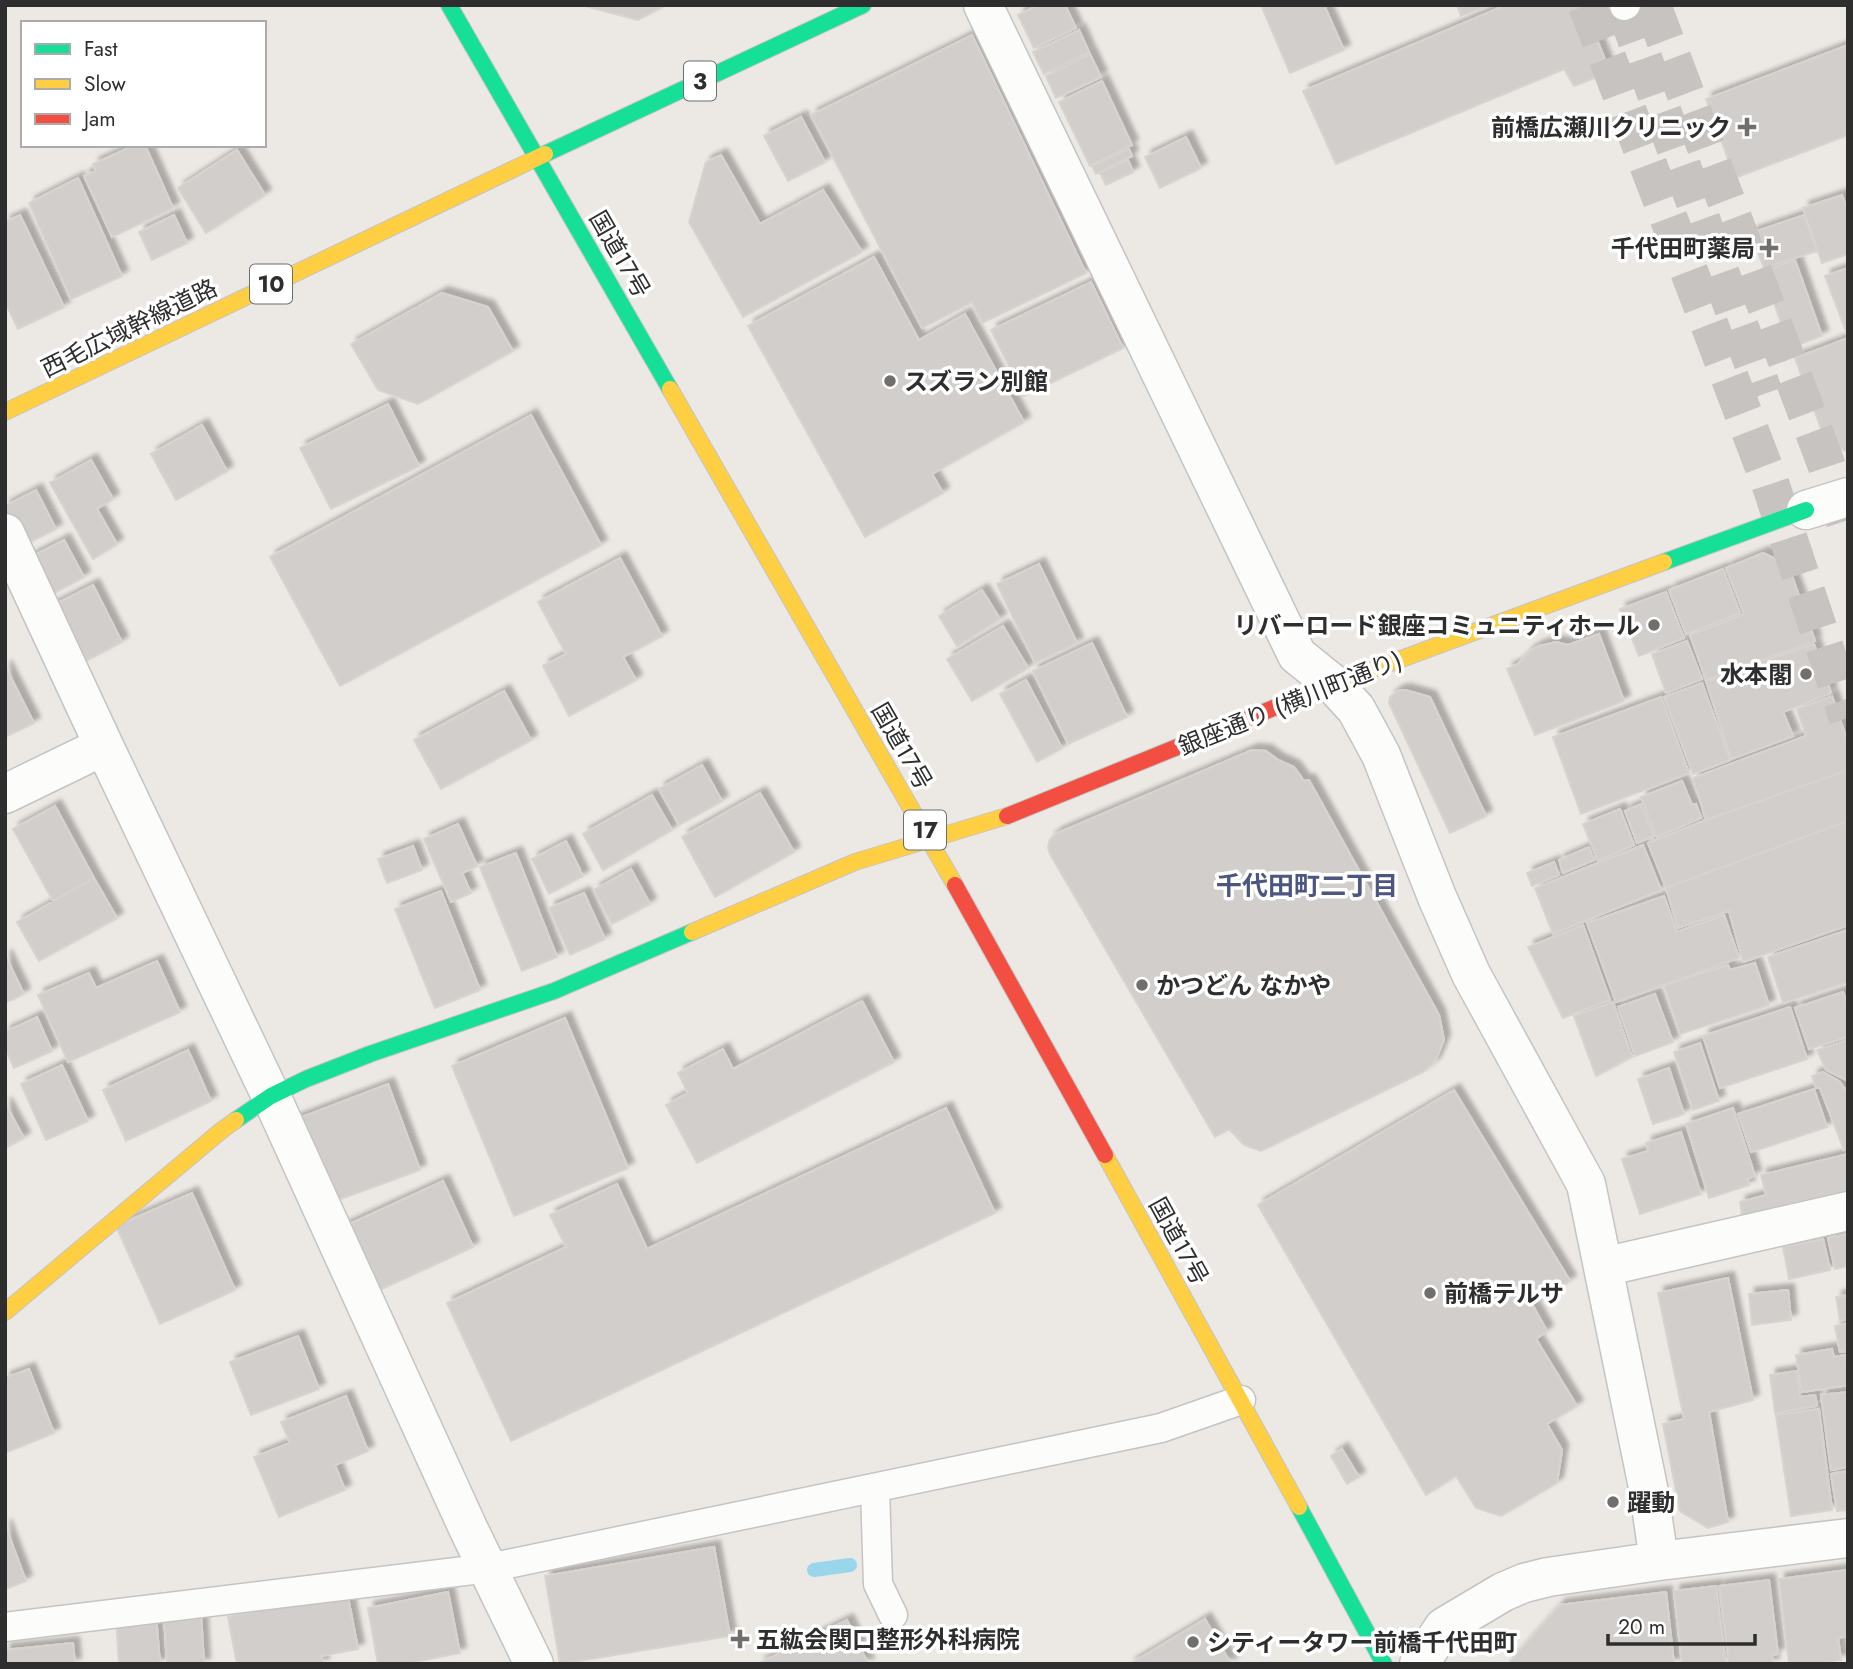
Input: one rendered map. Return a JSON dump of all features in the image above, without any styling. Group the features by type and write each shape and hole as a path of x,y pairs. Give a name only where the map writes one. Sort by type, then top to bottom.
{"main road":[{"name":"国道17号","path":"449,5 930,840 1384,1664"},
{"name":"3","path":"538,157 863,5"},
{"name":"西毛広域幹線道路","path":"5,412 538,157"},
{"name":"銀座通り (横川町通り)","path":"5,1311 222,1130 271,1096 306,1079 370,1054 554,991 855,862 1012,815 1334,684 1806,510"}],"street":[{"path":"983,5 1297,655 1334,684 1356,709 1381,755 1437,897 1471,974 1586,1184 1649,1492 1659,1561"},
{"name":"銀座通り (横川町通り)","path":"1806,510 1848,497"},
{"path":"5,533 271,1096 462,1515 534,1664"},
{"path":"5,794 104,746"},
{"path":"1603,1267 1848,1212"},
{"path":"1419,1664 1444,1627 1503,1592 1524,1583 1659,1561 1848,1538"}],"lane":[{"path":"5,1627 489,1568 1161,1428 1241,1401"},
{"path":"875,1488 878,1584 892,1615"}],"building":[{"path":"581,5 666,5 638,20"},
{"path":"1039,5 1065,5 1076,28 1034,48 1018,15"},
{"path":"1261,5 1324,5 1344,50 1290,73"},
{"path":"1457,5 1489,5 1461,16"},
{"path":"1506,5 1583,5 1610,72 1574,86 1564,69 1336,164 1303,91"},
{"path":"1079,30 1089,52 1044,74 1033,52"},
{"path":"972,35 1086,273 982,323 972,302 922,328 811,115"},
{"path":"1848,45 1848,135 1735,178 1706,99"},
{"path":"1090,54 1101,77 1056,98 1046,76"},
{"path":"1102,81 1132,145 1090,166 1059,102"},
{"path":"801,117 825,162 788,181 764,136"},
{"path":"1186,137 1201,168 1160,188 1145,157"},
{"path":"131,147 146,147 173,208 112,237 84,176 96,171 93,164"},
{"path":"1129,149 1132,156 1096,174 1092,166"},
{"path":"237,150 265,195 206,233 178,188"},
{"path":"721,155 760,224 823,190 862,252 743,317 689,222 706,162"},
{"path":"1128,160 1133,172 1106,185 1100,173"},
{"path":"78,178 122,276 71,299 29,203"},
{"path":"1842,195 1848,212 1848,254 1822,263 1803,208"},
{"path":"20,215 64,307 18,329 5,302 5,222"},
{"path":"174,215 187,243 152,260 139,232"},
{"path":"1804,215 1817,251 1764,268 1751,233"},
{"name":"スズラン別館","path":"874,257 919,340 965,314 1024,422 932,474 943,493 865,537 748,326"},
{"path":"1795,260 1822,336 1790,348 1763,272"},
{"path":"1848,268 1848,333 1847,334 1825,276"},
{"path":"1091,282 1123,348 1024,396 991,330"},
{"path":"442,293 488,307 513,351 418,404 378,390 351,344"},
{"path":"1848,338 1848,452 1826,442 1795,358"},
{"path":"388,404 419,466 331,509 300,448"},
{"path":"531,415 601,545 340,686 270,557"},
{"path":"202,425 227,471 176,500 151,454"},
{"path":"91,460 113,499 97,509 117,544 93,559 50,483"},
{"path":"36,490 56,529 22,546 5,512 5,506"},
{"path":"64,540 84,577 45,598 25,560"},
{"path":"1763,553 1788,565 1815,641 1706,680 1690,635 1744,614 1726,568"},
{"path":"620,558 662,636 623,657 636,680 569,716 543,666 566,654 538,602"},
{"path":"1039,564 1077,643 1035,663 997,584"},
{"path":"1723,569 1740,613 1686,634 1669,590"},
{"path":"93,585 122,642 76,666 46,609"},
{"path":"982,590 1000,619 957,646 939,616"},
{"path":"1666,592 1684,638 1639,656 1620,609"},
{"path":"1003,626 1028,668 972,701 947,659"},
{"path":"1599,634 1624,701 1535,735 1507,669 1518,664 1539,646 1556,642 1568,645"},
{"path":"1687,641 1702,679 1666,693 1652,654"},
{"path":"1092,643 1127,717 1068,744 1033,671"},
{"path":"1814,644 1831,693 1783,712 1793,736 1731,759 1706,681"},
{"path":"5,666 34,723 5,737"},
{"path":"1026,680 1062,748 1037,762 1000,694"},
{"path":"1702,683 1730,760 1693,774 1664,697"},
{"path":"1405,690 1430,697 1486,816 1450,833 1389,703 1390,697"},
{"path":"504,691 531,740 441,789 414,740"},
{"path":"1832,696 1848,743 1848,770 1706,820 1693,778 1806,736 1797,709"},
{"path":"1661,697 1689,773 1581,814 1553,737"},
{"path":"1252,750 1266,751 1294,767 1304,781 1309,780 1439,1015 1444,1040 1435,1062 1423,1072 1261,1151 1244,1145 1229,1129 1215,1137 1048,847 1050,839 1057,833"},
{"path":"702,765 722,801 679,825 659,789"},
{"path":"1848,770 1848,821 1666,888 1648,843"},
{"path":"1682,781 1701,818 1657,837 1641,797"},
{"path":"760,793 794,852 715,897 682,837"},
{"path":"652,795 672,830 603,870 583,834"},
{"path":"1641,804 1654,836 1637,843 1625,811"},
{"path":"55,806 94,878 53,901 13,829"},
{"path":"1620,809 1634,845 1598,861 1583,824"},
{"path":"1848,821 1848,925 1743,962 1729,911 1678,928 1666,888"},
{"path":"458,824 477,866 462,873 471,893 451,902 424,839"},
{"path":"566,841 583,876 549,894 532,859"},
{"path":"1643,845 1661,890 1553,934 1535,888"},
{"path":"413,846 422,870 387,883 378,859"},
{"path":"1589,847 1594,860 1563,873 1559,860"},
{"path":"516,853 557,957 522,971 480,867"},
{"path":"1554,862 1559,875 1532,886 1527,873"},
{"path":"631,869 650,904 612,924 594,890"},
{"path":"94,878 117,918 39,961 17,922"},
{"path":"441,891 480,990 435,1008 395,909"},
{"path":"584,893 605,939 570,955 549,908"},
{"path":"1664,896 1677,932 1724,915 1739,958 1616,1002 1587,923"},
{"path":"1583,925 1610,1000 1563,1018 1528,947"},
{"path":"1848,930 1848,982 1783,1003 1768,957"},
{"path":"5,955 24,994 5,1003"},
{"path":"157,961 180,1012 68,1062 38,995 89,973 96,988"},
{"path":"1755,963 1769,1005 1680,1034 1664,985 1728,965 1730,970"},
{"path":"1843,992 1848,1005 1848,1037 1809,1049 1795,1008"},
{"path":"1655,994 1673,1042 1635,1056 1618,1007"},
{"path":"862,1001 894,1062 697,1163 666,1105 688,1093 678,1073 723,1049 733,1069"},
{"path":"1613,1002 1632,1057 1596,1076 1574,1016"},
{"path":"1790,1007 1807,1059 1720,1088 1703,1036"},
{"path":"37,1017 52,1051 14,1068 5,1048 5,1032"},
{"path":"565,1018 628,1168 514,1216 452,1066"},
{"path":"1848,1040 1848,1081 1826,1070 1817,1050"},
{"path":"1700,1043 1719,1101 1693,1110 1674,1052"},
{"path":"188,1050 211,1101 126,1141 103,1090"},
{"path":"62,1065 88,1121 46,1140 21,1084"},
{"path":"1669,1068 1684,1114 1653,1124 1638,1079"},
{"path":"1823,1072 1839,1081 1845,1089 1848,1088 1848,1149 1844,1150 1820,1088 1816,1088 1812,1076"},
{"path":"388,1084 420,1170 327,1204 294,1120"},
{"path":"1814,1089 1827,1127 1751,1152 1738,1114"},
{"name":"前橋テルサ","path":"1454,1090 1570,1281 1532,1304 1547,1331 1536,1339 1577,1406 1547,1424 1562,1450 1557,1483 1501,1516 1476,1508 1456,1476 1426,1495 1258,1205"},
{"path":"5,1103 24,1138 5,1148"},
{"path":"946,1108 995,1213 511,1441 447,1303 566,1247 550,1215 617,1184 647,1249"},
{"path":"1733,1108 1755,1176 1747,1179 1749,1185 1709,1198 1686,1124"},
{"path":"1681,1132 1701,1194 1640,1214 1622,1159 1648,1151 1646,1143"},
{"path":"1848,1154 1848,1190 1742,1216 1740,1202 1766,1195 1761,1175"},
{"path":"443,1181 473,1247 373,1293 343,1227"},
{"path":"192,1193 235,1290 160,1324 116,1226"},
{"path":"1848,1234 1848,1266 1835,1269 1828,1238"},
{"path":"1823,1239 1830,1270 1789,1279 1783,1247"},
{"path":"1728,1278 1753,1400 1709,1412 1728,1522 1708,1528 1680,1511 1663,1424 1684,1419 1658,1293"},
{"path":"1788,1290 1791,1320 1752,1325 1749,1294"},
{"path":"1848,1295 1848,1319 1840,1321 1836,1297"},
{"path":"1848,1323 1848,1351 1840,1352 1835,1326"},
{"path":"298,1336 319,1389 251,1415 230,1362"},
{"path":"1832,1349 1834,1357 1846,1355 1848,1385 1802,1392 1796,1355"},
{"path":"29,1369 54,1433 5,1453 5,1378"},
{"path":"1797,1371 1800,1397 1815,1395 1817,1406 1775,1413 1770,1375"},
{"path":"1848,1392 1848,1467 1831,1470 1821,1395"},
{"path":"346,1396 368,1451 335,1465 345,1490 279,1517 254,1457 290,1443 281,1422"},
{"path":"1819,1409 1832,1510 1791,1516 1776,1415"},
{"path":"1342,1449 1359,1477 1347,1484 1331,1456"},
{"path":"1848,1471 1848,1510 1837,1511 1831,1474"},
{"path":"5,1525 26,1581 5,1589"},
{"path":"714,1547 730,1636 560,1664 545,1576"},
{"path":"1848,1570 1848,1636 1838,1638 1841,1660 1789,1664 1779,1579"},
{"path":"1769,1580 1778,1654 1772,1655 1773,1664 1729,1664 1719,1586"},
{"path":"1716,1586 1726,1664 1682,1664 1674,1591"},
{"path":"347,1592 358,1649 321,1656 323,1664 237,1664 228,1617"},
{"path":"448,1592 460,1653 404,1664 378,1664 368,1608"},
{"path":"1666,1592 1674,1664 1508,1664 1560,1605"},
{"path":"201,1613 204,1664 167,1664 164,1615"},
{"path":"156,1615 160,1664 119,1664 116,1618"},
{"name":"シティータワー前橋千代田町","path":"1205,1619 1231,1664 1130,1664"},
{"path":"847,1620 868,1664 758,1664"},
{"path":"73,1643 75,1664 5,1664 5,1650"}],"waterway":[{"path":"814,1570 850,1565"}],"tunnel":[{"path":"1587,5 1770,483 1848,718"},
{"path":"1624,5 1764,394"},
{"path":"1652,5 1825,461 1848,530"}],"traffic: fast":[{"path":"449,5 670,389"},
{"path":"545,154 863,5"},
{"path":"1664,562 1806,510"},
{"path":"236,1120 271,1096 306,1079 370,1054 554,991 692,932"},
{"path":"1299,1507 1384,1664"}],"traffic: slow":[{"path":"5,412 545,154"},
{"path":"670,389 955,885"},
{"path":"1328,686 1664,562"},
{"path":"692,932 855,862 1007,816"},
{"path":"5,1312 236,1120"},
{"path":"1105,1155 1299,1507"}],"traffic: jam":[{"path":"1007,816 1328,686"},
{"path":"955,885 1105,1155"}],"place":[{"name":"前橋広瀬川クリニック","path":"1747,127"},
{"name":"千代田町薬局","path":"1769,248"},
{"name":"スズラン別館","path":"890,381"},
{"name":"リバーロード銀座コミュニティホール","path":"1654,625"},
{"name":"水本閣","path":"1806,674"},
{"name":"かつどん なかや","path":"1142,985"},
{"name":"前橋テルサ","path":"1430,1293"},
{"name":"躍動","path":"1613,1502"},
{"name":"五紘会関口整形外科病院","path":"740,1639"},
{"name":"シティータワー前橋千代田町","path":"1193,1642"}],"district":[{"name":"千代田町二丁目","path":"1307,886"}]}
